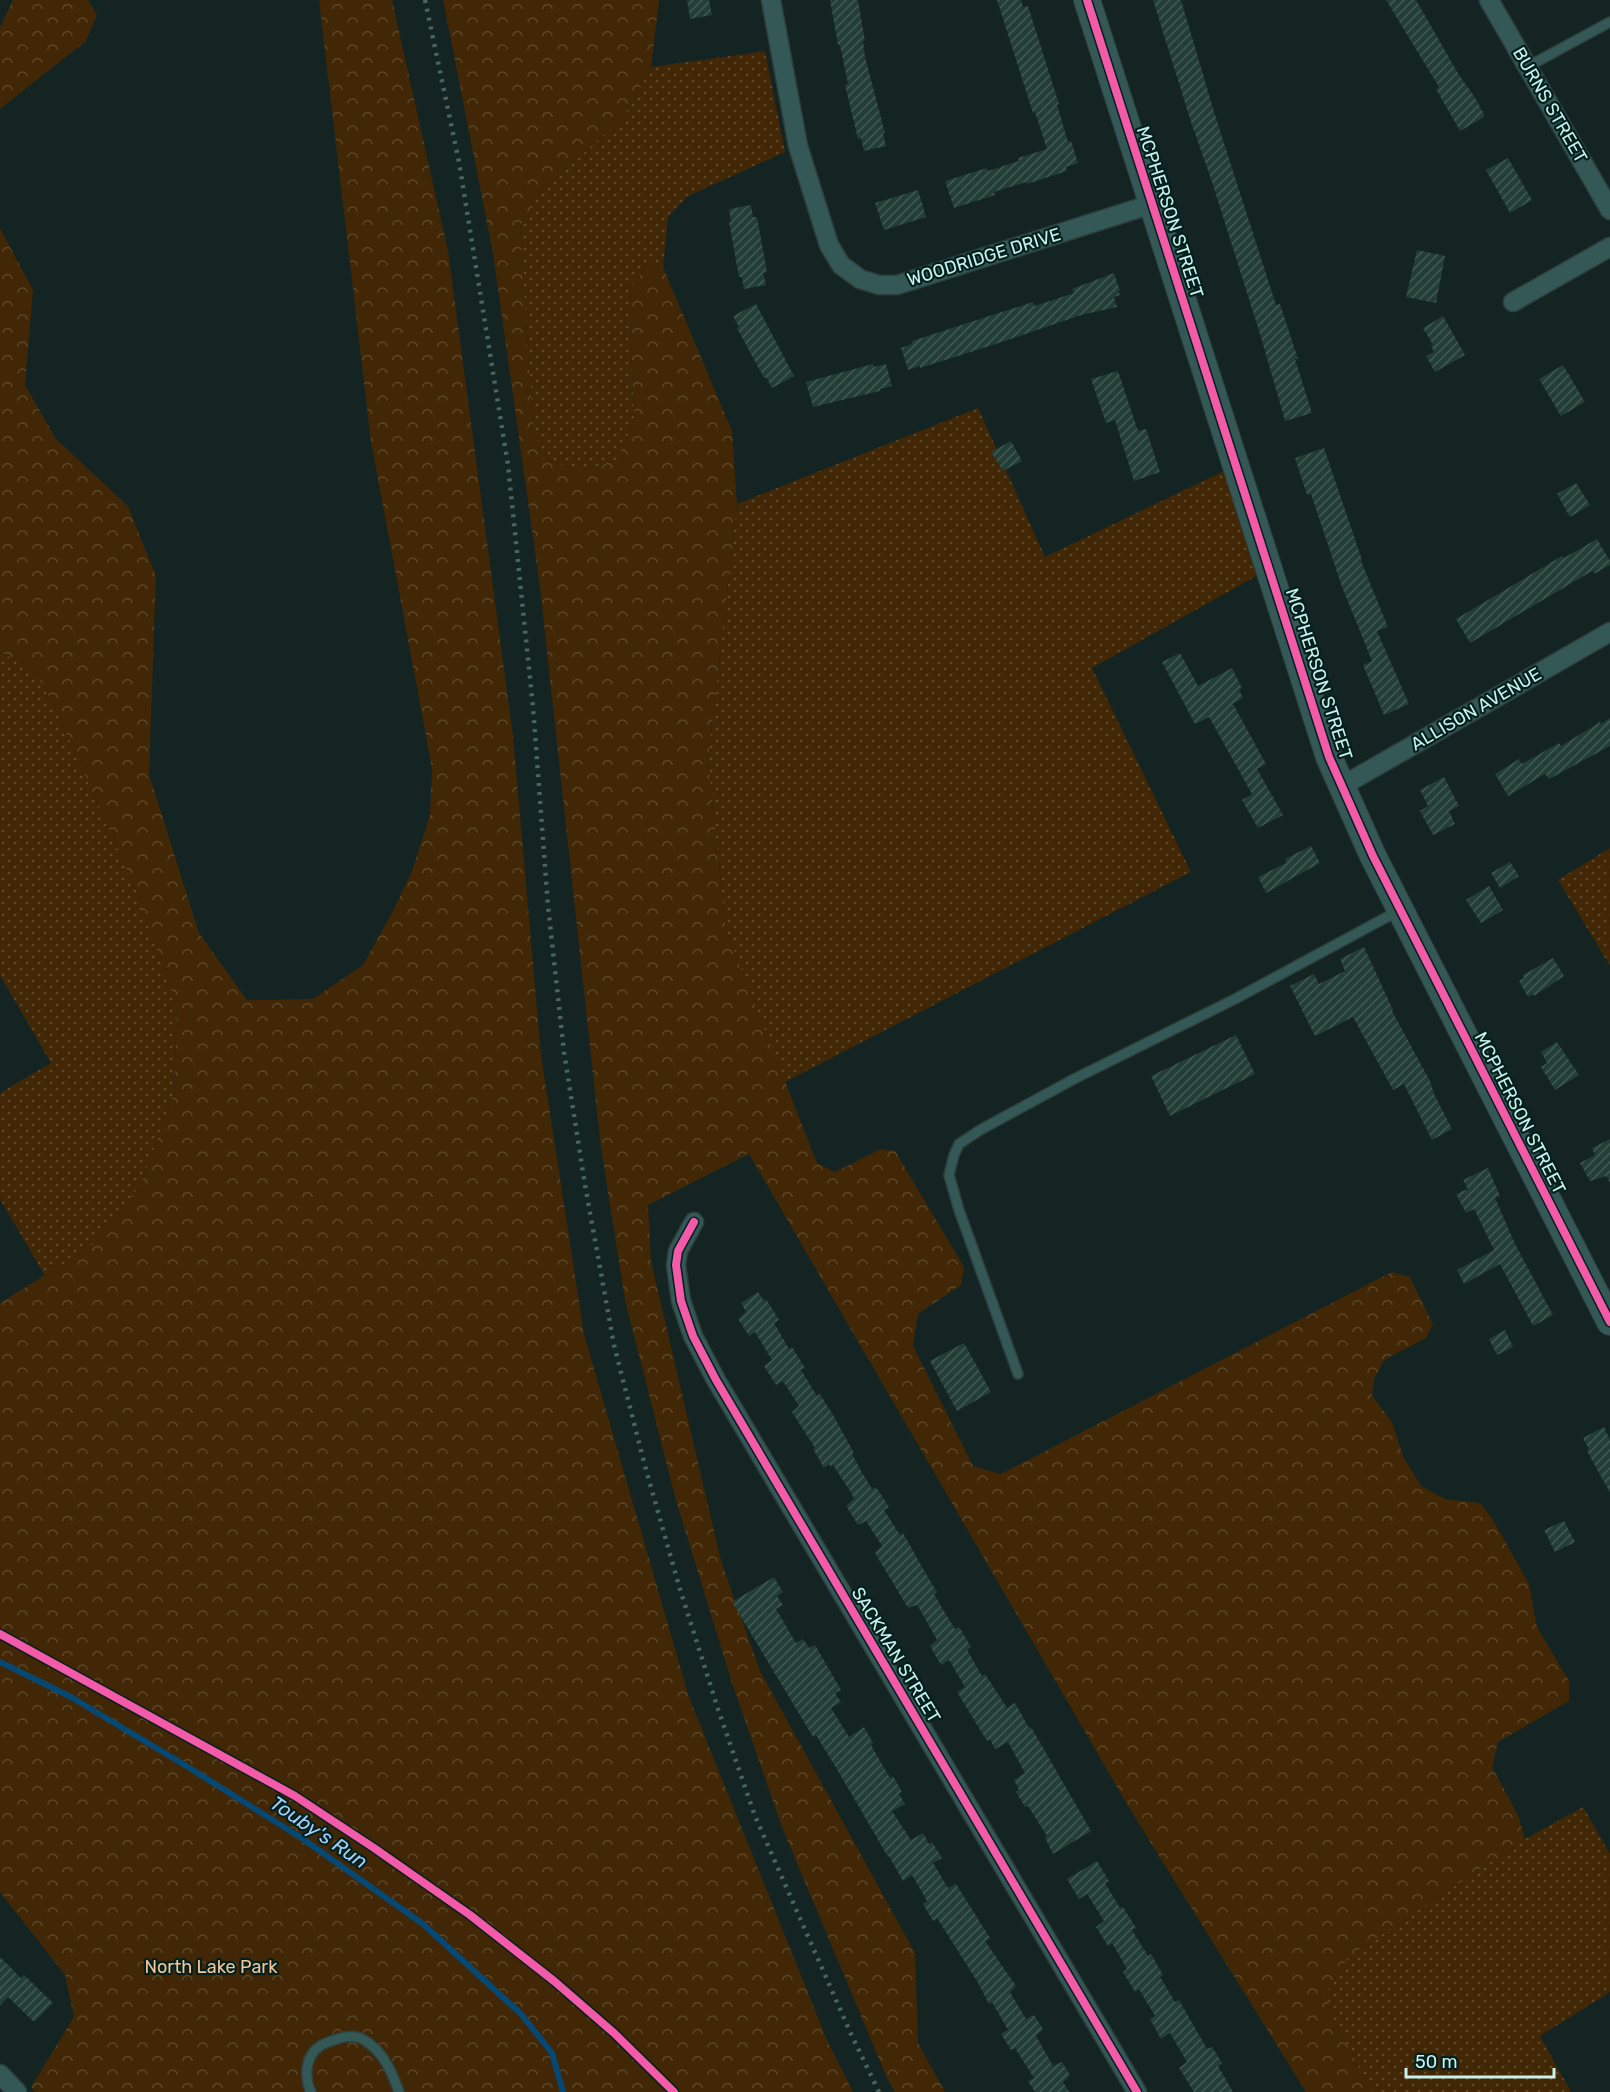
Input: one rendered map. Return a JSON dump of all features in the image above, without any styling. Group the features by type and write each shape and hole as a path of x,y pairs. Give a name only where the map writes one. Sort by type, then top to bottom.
{"street":[{"name":"WOODRIDGE DRIVE","path":"771,0 798,146 829,245 842,265 860,279 879,285 897,285 1152,204"},
{"name":"MCPHERSON STREET","path":"1088,0 1315,716 1342,786 1400,909 1610,1322"},
{"name":"BURNS STREET","path":"1489,0 1610,210"},
{"path":"1513,302 1610,247"},
{"name":"ALLISON AVENUE","path":"1342,786 1610,632"},
{"name":"SACKMAN STREET","path":"694,1222 678,1251 676,1265 681,1301 693,1336 716,1380 1137,2092"},
{"path":"0,2074 17,2092"}],"lane":[{"path":"1527,67 1610,22"},
{"path":"1018,1374 959,1210 949,1174 959,1144 980,1130 1074,1079 1235,999 1400,909"},
{"path":"310,2092 305,2072 311,2056 320,2046 343,2037 362,2038 376,2048 388,2065 399,2092"}],"green space":[{"path":"13,0 88,0 97,15 86,41 0,109 0,27"},
{"name":"North Lake Park","path":"319,0 392,0 448,251 513,736 541,1055 584,1334 689,1697 827,2040 853,2092 35,2092 31,2087 74,2017 65,1975 0,1892 0,1303 92,1246 141,1184 174,1093 177,1006 135,888 57,712 39,678 20,662 0,652 0,228 33,290 25,385 56,439 128,506 156,576 149,774 199,933 247,1000 313,999 363,965 393,911 412,871 430,815 432,768 371,442"},
{"path":"443,0 659,0 651,67 624,116 539,194 520,226 533,426 543,459 581,471 617,460 634,421 629,290 647,266 663,267 732,431 737,504 708,761 726,930 817,1163 835,1172 881,1149 895,1151 964,1267 961,1285 918,1314 913,1346 973,1466 1001,1474 1392,1272 1410,1277 1433,1325 1426,1338 1384,1360 1374,1379 1372,1396 1392,1422 1403,1456 1421,1486 1445,1499 1480,1503 1492,1518 1529,1584 1537,1627 1569,1681 1569,1701 1498,1742 1492,1767 1518,1815 1525,1839 1348,1957 1326,1994 1335,2022 1372,2092 1306,2092 1131,1811 749,1154 648,1205 651,1261 721,1561 760,1671 915,1953 918,2043 945,2092 895,2092 887,2078 782,1827 731,1680 675,1497 625,1300 601,1148 540,587 493,253"},
{"path":"765,51 785,152 688,196 668,217 663,267 647,266 629,290 634,421 617,460 581,471 543,459 533,426 520,226 539,194 624,116 651,67"},
{"path":"978,408 1045,557 1224,471 1258,575 1092,668 1191,872 785,1082 726,930 708,761 737,504"},
{"path":"0,652 20,662 39,678 57,712 135,888 177,1006 174,1093 141,1184 92,1246 45,1276 0,1199 0,1093 51,1063 0,975"},
{"path":"1610,848 1610,966 1558,880"},
{"path":"1583,1807 1610,1854 1610,1992 1540,2036 1571,2092 1372,2092 1335,2022 1326,1994 1347,1957 1525,1839"}],"building":[{"path":"687,0 709,0 712,15 690,19"},
{"path":"830,0 858,0 865,41 863,41 865,57 885,133 883,133 886,146 864,151 861,138 858,139 845,85 848,84"},
{"path":"997,0 1021,0 1023,7 1028,6 1059,104 1057,105 1068,142 1071,141 1078,163 1066,167 1067,171 994,192 995,195 954,208 945,181 987,168 988,171 1047,149 1035,112 1033,113"},
{"path":"1153,0 1181,0 1276,305 1280,304 1298,359 1295,359 1312,413 1285,421 1260,334"},
{"path":"1386,0 1416,0 1459,75 1474,96 1484,117 1460,131 1436,89 1439,87"},
{"path":"1508,158 1532,200 1510,213 1486,170"},
{"path":"918,190 926,217 884,230 875,203"},
{"path":"751,205 753,217 757,217 767,272 763,273 766,285 744,289 742,277 739,277 729,222 731,222 729,209"},
{"path":"1417,250 1445,256 1436,303 1406,297"},
{"path":"1114,273 1120,291 1118,291 1120,295 1114,297 1117,307 1081,315 908,370 901,348 912,344 912,341 1033,302 1035,306 1074,293 1072,289"},
{"path":"756,304 794,376 772,388 766,377 764,378 733,316"},
{"path":"1443,316 1465,355 1435,372 1426,356 1434,352 1431,346 1433,345 1423,328"},
{"path":"873,364 874,367 886,364 892,386 813,407 806,382"},
{"path":"1563,365 1585,402 1561,416 1539,379"},
{"path":"1118,371 1138,431 1146,429 1160,472 1134,481 1115,420 1106,423 1091,379"},
{"path":"1011,441 1022,461 1003,471 991,452"},
{"path":"1324,448 1361,561 1388,627 1377,631 1409,704 1384,715 1363,665 1372,661 1342,587 1311,494 1307,495 1295,458"},
{"path":"1576,483 1590,505 1570,517 1557,494"},
{"path":"1597,539 1610,565 1594,574 1593,571 1587,574 1470,643 1456,619 1562,556 1564,558"},
{"path":"1180,653 1198,686 1232,668 1242,688 1239,690 1243,698 1233,704 1266,764 1257,769 1283,815 1258,828 1242,800 1252,794 1209,717 1195,724 1162,662"},
{"path":"1610,718 1610,746 1549,779 1545,774 1508,796 1495,774 1519,759 1522,764 1559,743 1561,746"},
{"path":"1444,777 1459,806 1449,811 1455,824 1433,835 1420,811 1428,806 1420,790"},
{"path":"1311,846 1320,863 1266,893 1258,877 1286,863 1285,859"},
{"path":"1510,862 1519,876 1500,888 1491,873"},
{"path":"1489,886 1503,910 1481,923 1466,900"},
{"path":"1364,947 1392,1011 1430,1081 1452,1129 1432,1140 1404,1084 1393,1090 1353,1017 1315,1036 1290,986 1314,974 1319,984 1345,971 1340,959"},
{"path":"1553,958 1564,976 1534,996 1533,994 1528,997 1519,981 1524,978 1523,975"},
{"path":"1236,1035 1255,1074 1170,1116 1151,1076"},
{"path":"1557,1042 1579,1075 1555,1090 1541,1067 1547,1063 1541,1052"},
{"path":"1610,1139 1610,1183 1606,1176 1590,1181 1580,1163 1595,1155 1592,1148"},
{"path":"1488,1168 1500,1196 1495,1198 1515,1244 1553,1315 1533,1326 1500,1264 1464,1284 1457,1270 1494,1250 1474,1209 1466,1213 1456,1194 1468,1189 1463,1180"},
{"path":"758,1292 764,1301 766,1299 779,1320 774,1323 789,1349 792,1347 805,1368 801,1370 817,1396 820,1394 833,1415 861,1471 872,1489 876,1487 889,1507 884,1510 900,1535 903,1533 937,1592 934,1594 939,1603 955,1629 959,1627 971,1647 967,1650 982,1676 985,1674 1007,1708 1015,1703 1091,1831 1053,1854 1045,1838 1047,1836 1016,1792 1019,1790 1014,1780 1025,1773 1008,1742 995,1749 990,1739 987,1741 957,1692 965,1687 949,1660 941,1665 930,1646 937,1640 922,1613 917,1605 908,1608 875,1553 882,1546 866,1521 858,1525 846,1506 854,1499 850,1491 833,1465 831,1467 829,1464 824,1468 813,1449 815,1448 792,1412 799,1406 783,1381 776,1385 764,1366 772,1360 755,1332 749,1336 738,1319 746,1312 741,1303"},
{"path":"1505,1330 1513,1347 1497,1355 1489,1339"},
{"path":"964,1343 991,1392 957,1411 930,1361"},
{"path":"1604,1427 1610,1440 1610,1493 1587,1451 1589,1449 1583,1438"},
{"path":"1564,1521 1575,1542 1555,1552 1544,1530"},
{"path":"774,1577 783,1592 777,1596 783,1605 776,1609 796,1643 803,1639 809,1648 815,1645 841,1690 835,1693 841,1702 831,1708 849,1737 864,1727 873,1743 871,1745 890,1778 893,1776 902,1792 899,1794 905,1804 892,1811 911,1840 923,1833 929,1844 932,1842 942,1858 933,1863 948,1888 956,1884 990,1938 985,1941 1016,1986 1010,1992 1026,2019 1034,2015 1043,2029 1036,2036 1053,2066 1062,2062 1070,2075 1063,2082 1069,2092 1035,2092 1028,2081 1034,2078 1015,2048 1011,2050 1001,2034 1008,2030 992,2002 989,2004 937,1918 933,1921 923,1904 927,1901 912,1875 903,1881 816,1735 813,1737 732,1602"},
{"path":"1097,1861 1109,1881 1105,1883 1120,1908 1123,1907 1136,1928 1132,1930 1148,1956 1151,1954 1163,1975 1160,1977 1175,2002 1179,2000 1207,2049 1212,2047 1222,2063 1218,2066 1233,2092 1194,2092 1179,2068 1187,2062 1170,2033 1161,2039 1150,2019 1155,2016 1139,1989 1135,1992 1123,1972 1127,1969 1112,1943 1108,1946 1096,1927 1104,1921 1087,1894 1079,1899 1067,1879"},
{"path":"0,1957 21,1978 24,1975 53,2003 34,2022 8,1997 0,2006"}],"waterway":[{"name":"Touby's Run","path":"0,1662 71,1697 188,1767 303,1839 423,1924 521,2014 552,2053 563,2092"}],"railway":[{"path":"425,0 459,162 508,465 533,707 548,906 564,1052 614,1345 679,1586 755,1816 879,2092"}],"cycle path":[{"path":"1087,0 1329,757 1373,856 1610,1322"},
{"path":"694,1222 678,1251 676,1265 681,1301 693,1336 716,1380 1137,2092"},
{"path":"0,1634 295,1796 374,1848 470,1915 554,1981 614,2033 674,2092"}]}
